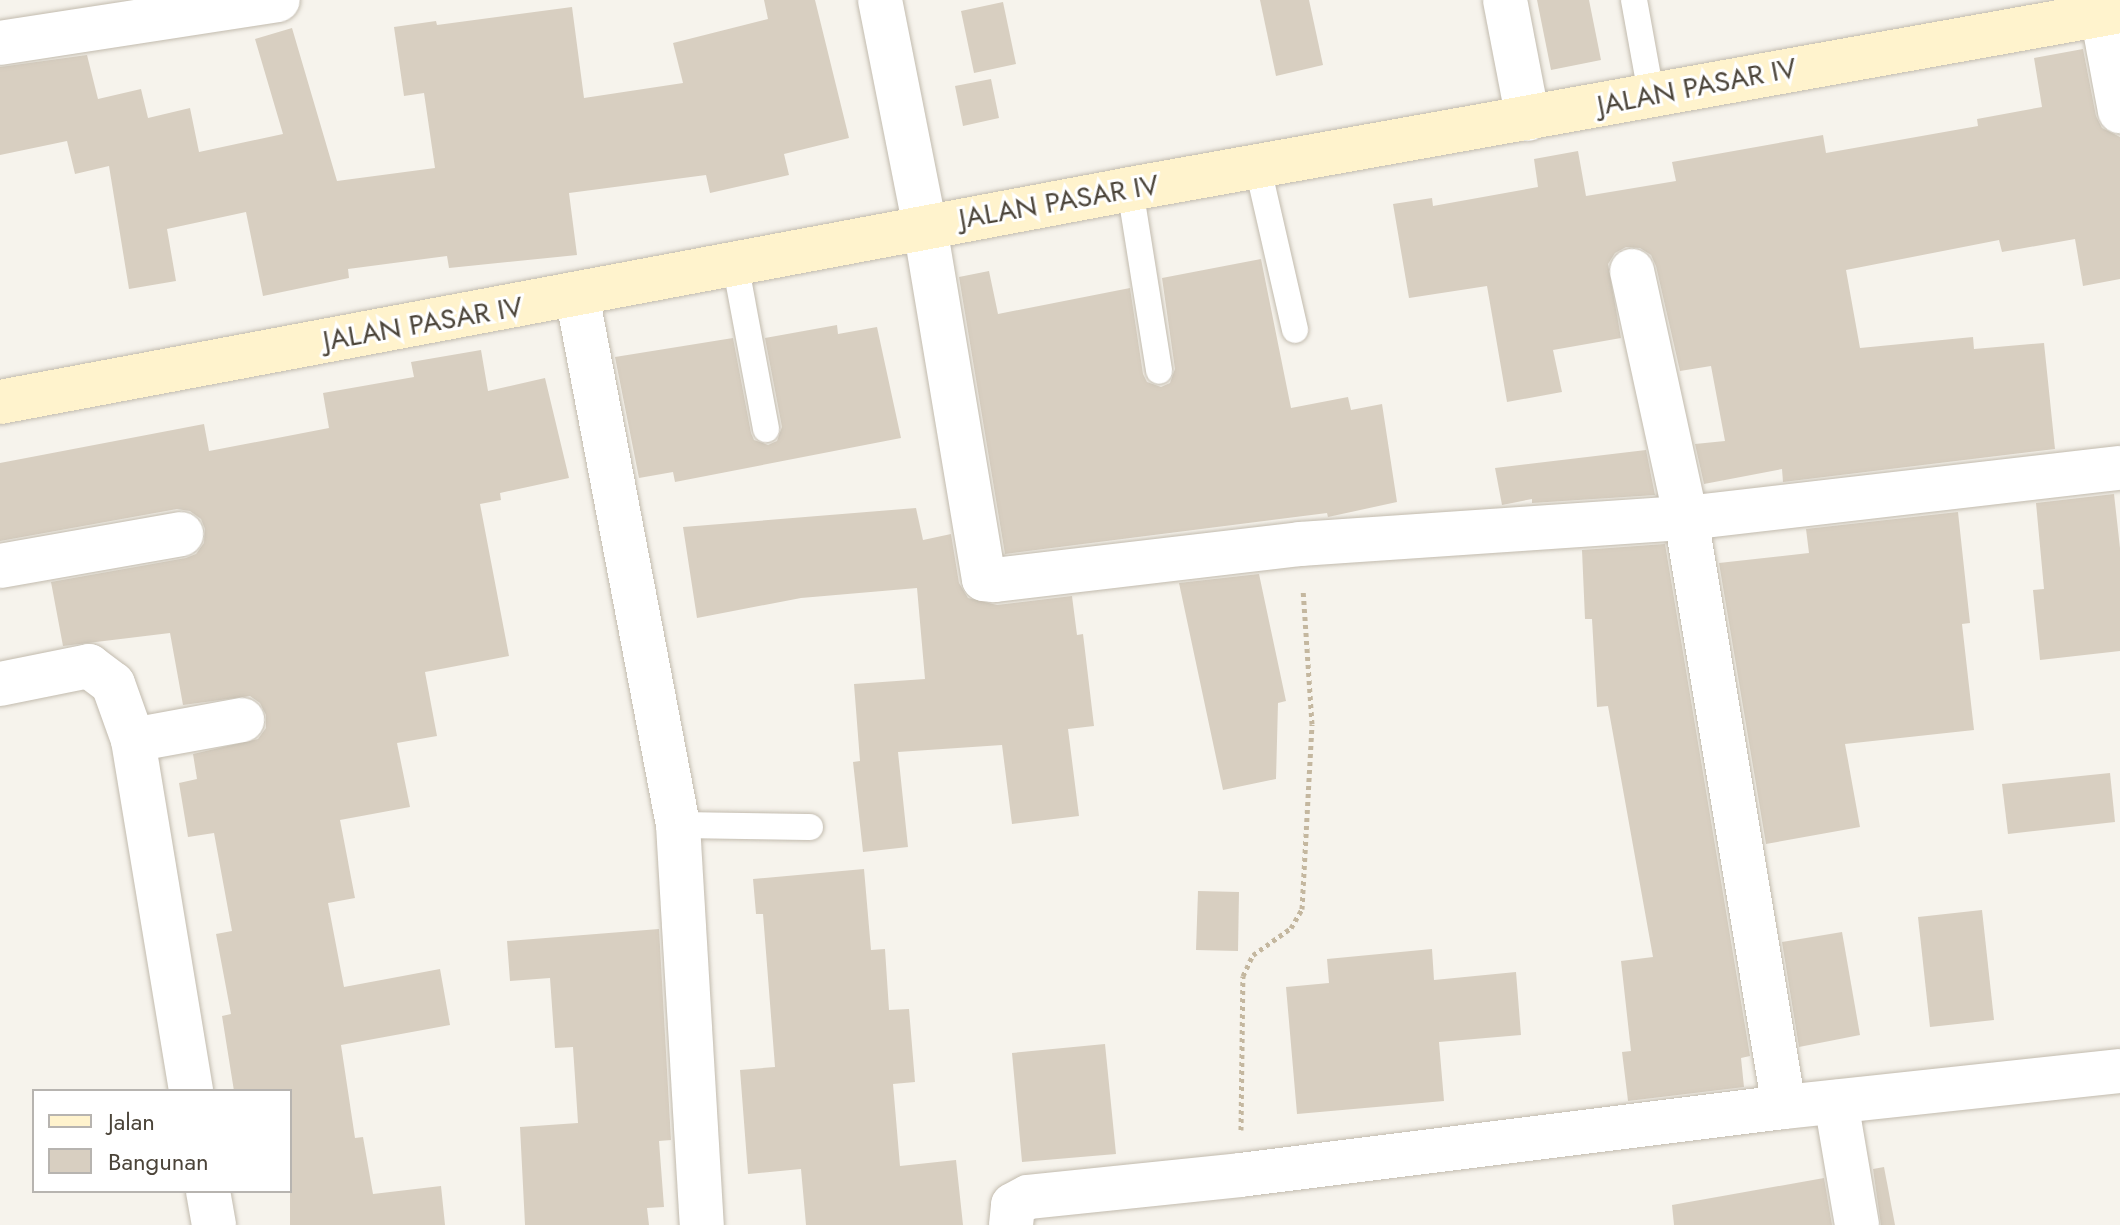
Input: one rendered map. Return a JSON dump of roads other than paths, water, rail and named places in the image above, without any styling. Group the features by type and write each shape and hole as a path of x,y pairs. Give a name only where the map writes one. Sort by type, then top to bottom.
{"street":[{"path":"0,43 278,0"},
{"path":"880,0 925,227 984,579 1300,544 1686,518 2120,468"},
{"path":"1505,0 1528,119"},
{"path":"2111,12 2120,111"},
{"name":"JALAN PASAR IV","path":"0,402 1130,189 2111,12"},
{"path":"1632,271 1686,518 1784,1107"},
{"path":"577,295 678,825 702,1225"},
{"path":"0,566 181,534"},
{"path":"0,684 89,666 113,684 133,740 191,1089"},
{"path":"133,740 242,720"},
{"path":"1011,1225 1013,1205 1028,1197 1240,1175 1784,1107 2120,1071"},
{"path":"1836,1102 1857,1225"},
{"path":"208,1193 214,1225"}],"lane":[{"path":"1634,0 1651,94"},
{"path":"1258,168 1295,330"},
{"path":"1130,189 1159,371"},
{"path":"735,263 766,429"},
{"path":"678,825 810,827"}]}
